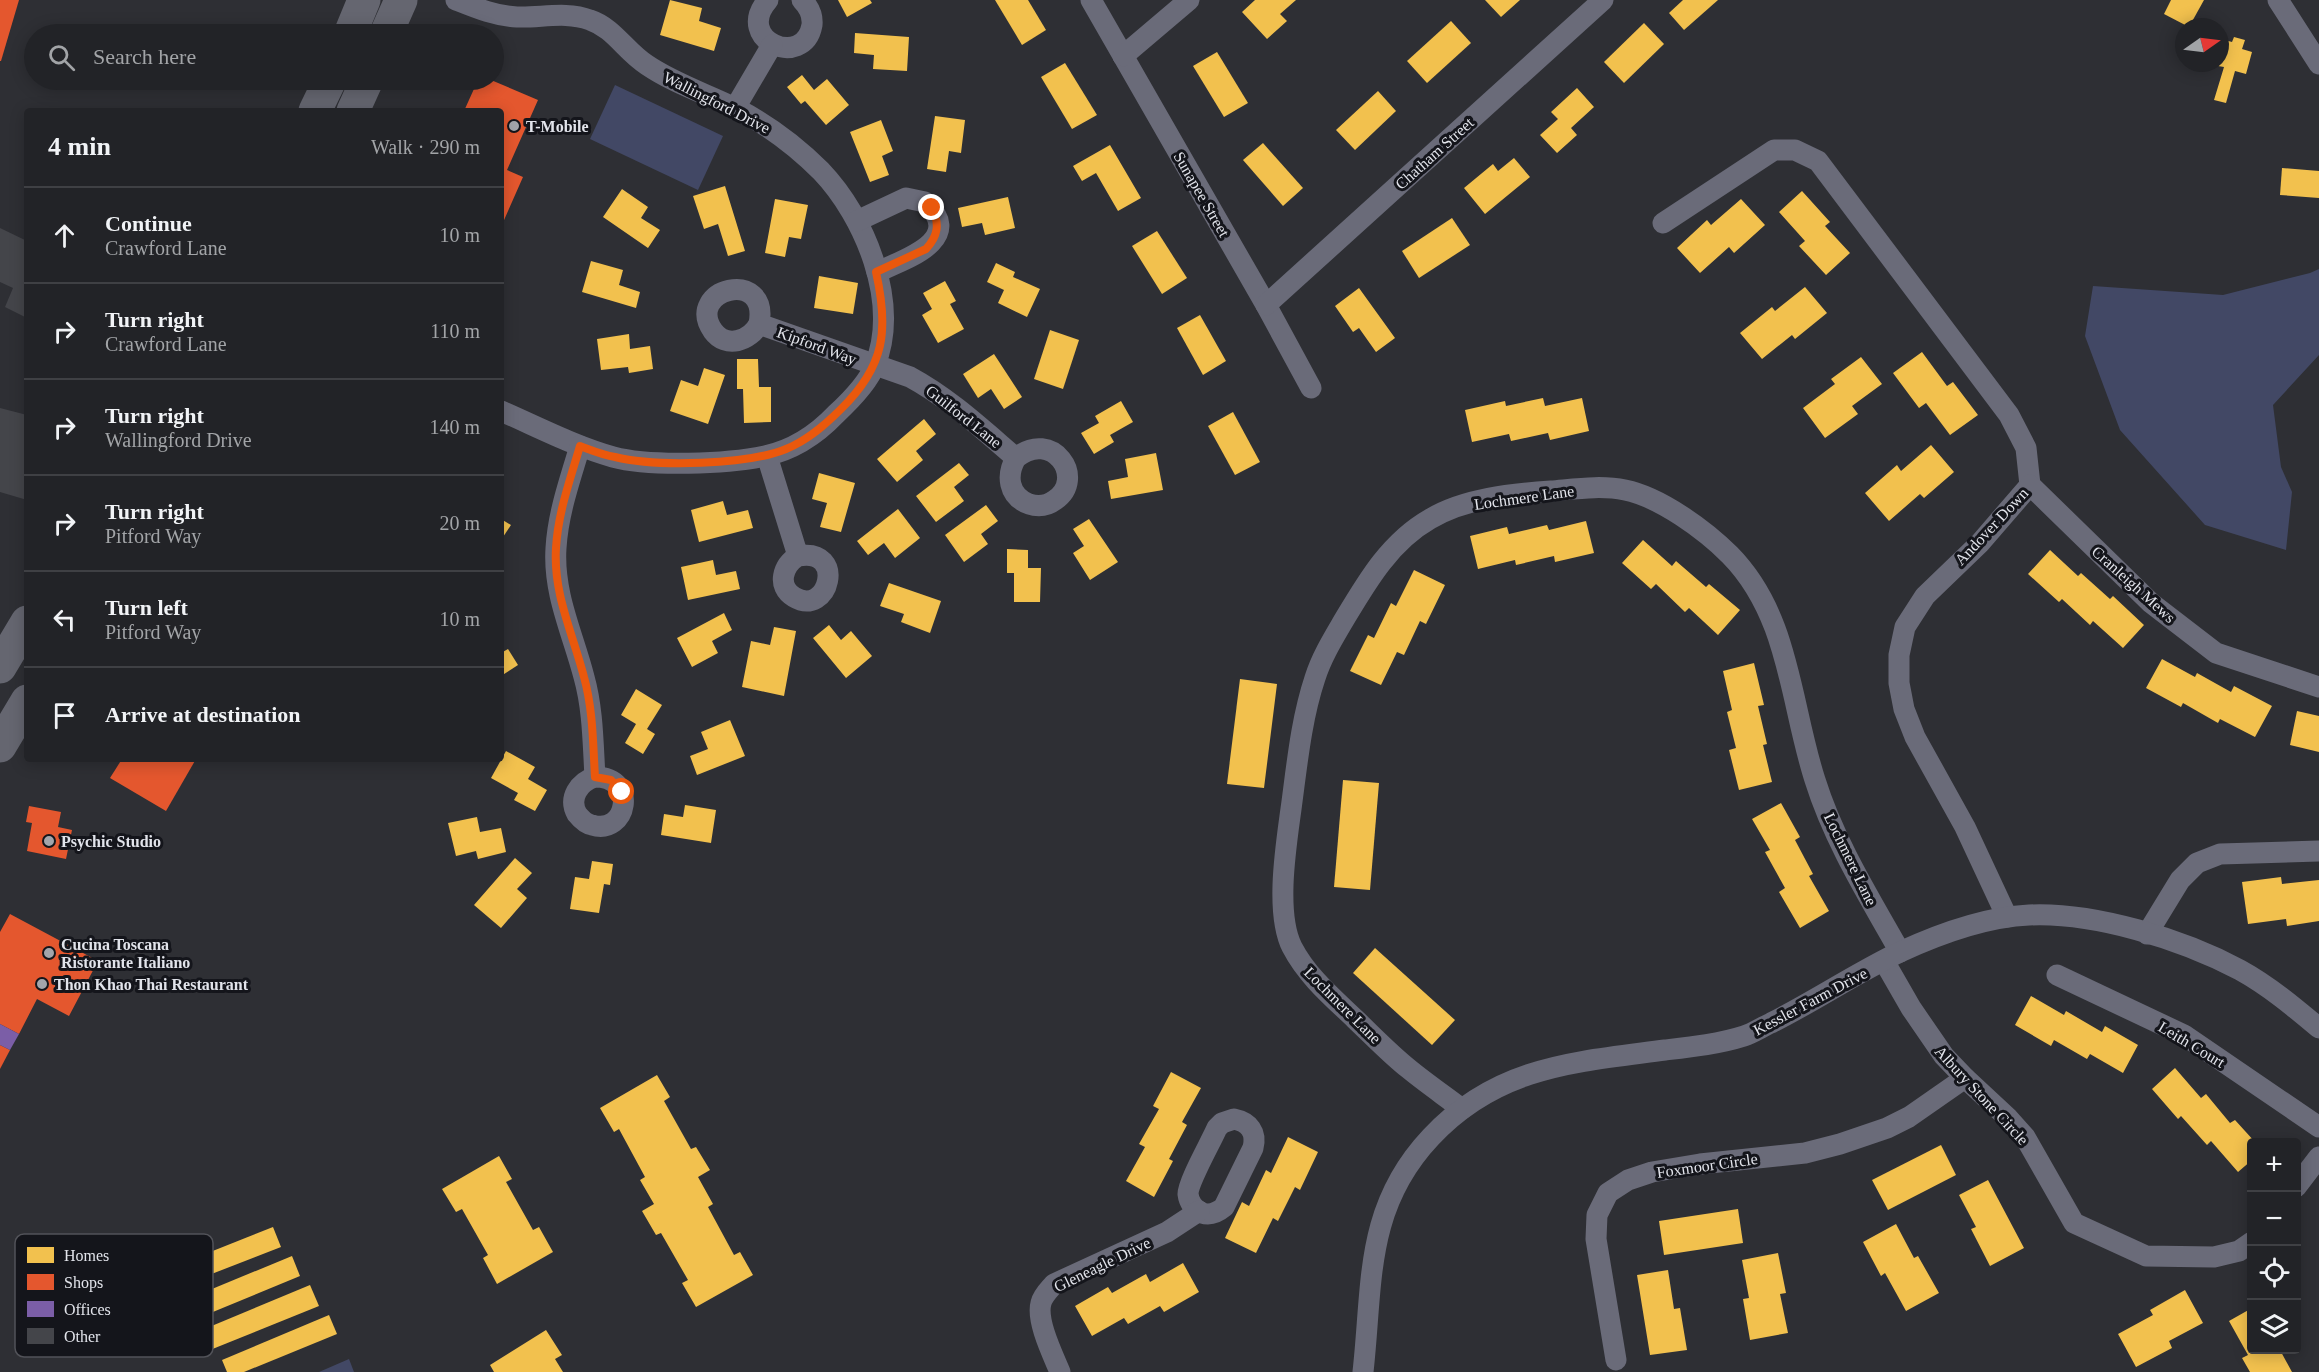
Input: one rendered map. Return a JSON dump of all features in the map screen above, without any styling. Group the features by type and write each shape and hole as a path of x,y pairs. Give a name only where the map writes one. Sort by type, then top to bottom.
{"highway":[{"path":"354,24 364,0"},
{"path":"390,24 400,0"},
{"path":"316,108 325,90"},
{"path":"354,108 362,90"},
{"path":"0,667 24,627"},
{"path":"0,746 24,706"}],"street":[{"name":"Wallingford Drive","path":"456,0 499,15 568,16 590,20 612,33 645,64 686,87 735,108 766,125 806,156 842,196 870,248 883,302 883,332 875,366 852,398 825,425 809,437 767,456 693,462 650,462 615,458 580,446 504,412"},
{"path":"768,0 759,14 758,23 765,39 772,45 790,47 806,39 812,22 811,14 802,0"},
{"name":"Sunapee Street","path":"1090,0 1266,305 1311,388"},
{"path":"1123,56 1189,0"},
{"name":"Chatham Street","path":"1266,305 1603,0"},
{"path":"2277,0 2318,61"},
{"path":"735,108 772,45"},
{"name":"Andover Down","path":"1663,223 1774,150 1795,150 1818,161 2009,415 2026,448 2030,485 1980,543 1925,596 1905,627 1899,655 1899,683 1902,700 1915,737 1965,827 2007,917"},
{"path":"856,221 906,198 925,202 932,208 936,217 936,235 926,249 876,272"},
{"name":"Kipford Way","path":"759,324 875,366"},
{"name":"Guilford Lane","path":"875,366 910,376 926,385 955,406 1016,458"},
{"path":"580,446 562,509 556,549 562,606 590,700 595,777"},
{"path":"767,456 798,556"},
{"name":"Cranleigh Mews","path":"2030,485 2151,603 2216,653 2319,687"},
{"name":"Lochmere Lane","path":"1462,1109 1408,1069 1319,985 1290,944 1284,920 1284,870 1289,821 1303,724 1315,676 1325,653 1363,589 1392,548 1431,518 1454,508 1478,501 1527,493 1601,487 1626,490 1650,499 1692,524 1731,555 1761,595 1773,617 1781,641 1815,783 1892,957"},
{"path":"2147,934 2180,880 2197,863 2220,854 2319,851"},
{"name":"Kessler Farm Drive","path":"1363,1372 1371,1268 1380,1220 1391,1195 1419,1151 1432,1136 1482,1094 1518,1077 1570,1062 1699,1046 1744,1036 1803,1007 1892,957 1983,922 2007,917 2052,914 2101,920 2196,950 2241,971 2282,998 2319,1028"},
{"name":"Albury Stone Circle","path":"1892,957 1928,1035 1965,1078 2025,1137 2074,1223 2146,1256 2214,1257 2239,1251 2247,1245"},
{"name":"Leith Court","path":"2057,975 2184,1035 2319,1127"},
{"name":"Foxmoor Circle","path":"1616,1360 1596,1239 1597,1215 1608,1193 1628,1180 1652,1172 1700,1164 1805,1153 1840,1144 1887,1128 1909,1117 1965,1078"},
{"path":"2301,1180 2319,1157"},
{"name":"Gleneagle Drive","path":"1059,1372 1041,1319 1041,1305 1046,1293 1054,1284 1167,1232 1199,1211"}],"shaded area":[{"path":"615,85 723,136 698,190 590,139"},
{"path":"2319,269 2319,355 2273,405 2281,467 2292,492 2286,550 2205,525 2120,430 2085,336 2093,286 2223,295"},
{"path":"349,1359 354,1372 319,1372"}],"building: Homes":[{"path":"670,0 702,8 699,21 721,28 714,51 660,35"},
{"path":"838,0 870,0 872,3 847,17"},
{"path":"995,0 1028,0 1046,30 1022,45"},
{"path":"1255,0 1296,0 1280,14 1287,21 1267,39 1242,12"},
{"path":"1485,0 1520,0 1501,17"},
{"path":"1683,0 1718,0 1684,30 1669,13"},
{"path":"2171,0 2204,0 2194,18 2175,20 2164,14"},
{"path":"1451,21 1471,43 1427,83 1407,61"},
{"path":"1644,23 1664,44 1624,83 1604,62"},
{"path":"855,33 909,37 907,71 873,69 874,55 854,53"},
{"path":"2234,37 2245,40 2242,49 2252,52 2246,74 2235,71 2226,103 2214,100 2222,72 2229,72 2229,41 2232,42"},
{"path":"1217,52 1248,103 1224,117 1193,66"},
{"path":"1065,63 1097,115 1072,129 1041,77"},
{"path":"802,75 814,90 827,79 849,105 826,125 805,101 801,104 787,87"},
{"path":"1577,88 1594,107 1571,128 1577,135 1557,153 1540,135 1558,119 1551,112"},
{"path":"1378,91 1396,111 1355,150 1336,130"},
{"path":"935,116 965,120 961,153 949,151 946,172 927,169"},
{"path":"881,120 893,151 882,156 889,175 870,182 850,132"},
{"path":"1263,143 1303,188 1283,206 1243,160"},
{"path":"1110,145 1141,198 1118,211 1096,173 1082,181 1073,166"},
{"path":"1514,158 1530,177 1485,214 1464,188 1493,164 1498,171"},
{"path":"2282,168 2319,171 2319,198 2280,195"},
{"path":"725,186 745,251 728,256 718,224 704,229 693,196"},
{"path":"622,189 648,207 641,218 660,230 648,248 603,217"},
{"path":"1802,191 1830,222 1825,226 1850,253 1826,275 1799,246 1805,241 1779,212"},
{"path":"1008,197 1015,228 985,235 982,223 962,227 958,208"},
{"path":"775,199 808,205 801,239 789,237 785,257 765,253"},
{"path":"1741,199 1765,225 1734,253 1729,247 1700,273 1677,248 1707,220 1711,225"},
{"path":"1452,218 1470,245 1419,278 1402,251"},
{"path":"1157,231 1187,278 1162,294 1132,246"},
{"path":"591,261 623,270 619,285 640,292 636,308 582,292"},
{"path":"996,263 1015,272 1013,277 1040,289 1027,317 998,303 1004,290 987,282"},
{"path":"819,276 858,283 853,314 814,308"},
{"path":"945,281 956,301 950,304 964,329 938,343 922,315 932,309 923,293"},
{"path":"1805,287 1827,313 1795,339 1792,335 1762,359 1740,333 1772,307 1775,311"},
{"path":"1359,288 1395,338 1376,352 1359,328 1353,332 1335,306"},
{"path":"1200,315 1226,361 1203,375 1177,328"},
{"path":"1050,330 1079,340 1063,389 1034,379"},
{"path":"629,334 630,349 650,346 653,369 629,373 628,367 601,370 597,339"},
{"path":"1922,352 1947,386 1953,382 1978,415 1950,435 1926,403 1919,408 1893,373"},
{"path":"994,354 1022,397 1004,409 991,389 978,398 963,374"},
{"path":"1861,357 1882,384 1852,406 1858,414 1825,438 1803,408 1835,384 1831,379"},
{"path":"737,359 758,359 759,387 771,387 771,422 744,423 743,389 737,389"},
{"path":"704,368 725,375 708,424 670,411 681,380 698,386"},
{"path":"1543,398 1545,406 1582,398 1589,431 1550,440 1548,433 1511,441 1509,434 1472,442 1465,410 1505,401 1506,406"},
{"path":"1121,401 1133,422 1110,435 1114,442 1094,454 1081,433 1099,423 1095,416"},
{"path":"1233,412 1260,462 1235,475 1208,426"},
{"path":"924,419 936,434 916,451 923,460 897,482 877,459"},
{"path":"1931,445 1954,472 1924,498 1920,494 1889,521 1865,493 1897,465 1901,471"},
{"path":"1156,453 1163,490 1111,499 1108,481 1128,477 1125,459"},
{"path":"959,463 969,475 954,487 964,501 936,522 916,496"},
{"path":"819,473 855,483 841,532 820,527 827,503 812,499"},
{"path":"723,501 727,515 748,510 753,528 699,542 691,510"},
{"path":"986,505 998,521 981,534 988,544 964,562 945,535"},
{"path":"898,509 920,538 895,558 884,543 868,555 857,541"},
{"path":"1089,519 1118,562 1090,580 1073,553 1084,546 1073,529"},
{"path":"504,521 511,525 504,536"},
{"path":"1586,521 1594,553 1555,562 1554,556 1516,565 1515,560 1478,569 1470,536 1507,527 1509,534 1547,525 1549,530"},
{"path":"1643,540 1672,566 1676,561 1706,587 1709,584 1740,610 1718,635 1689,608 1685,612 1656,584 1651,589 1622,563"},
{"path":"1007,549 1028,550 1028,568 1041,568 1040,602 1014,602 1014,573 1007,573"},
{"path":"2050,550 2078,576 2081,573 2110,599 2113,596 2144,625 2123,648 2093,621 2090,625 2062,599 2059,602 2028,574"},
{"path":"713,560 716,575 736,571 740,589 688,600 681,567"},
{"path":"1414,570 1445,585 1426,624 1420,621 1404,655 1397,652 1381,685 1350,671 1368,635 1374,638 1391,603 1396,606"},
{"path":"889,583 941,601 930,633 901,622 904,614 880,606"},
{"path":"724,613 732,630 712,641 718,653 692,667 677,638"},
{"path":"829,625 841,640 851,631 872,656 846,678 813,638"},
{"path":"774,627 796,631 784,696 742,687 751,641 770,645"},
{"path":"508,649 518,665 504,674 504,651"},
{"path":"2162,659 2195,677 2197,673 2231,692 2234,686 2272,706 2255,737 2220,719 2218,723 2183,703 2181,707 2146,688"},
{"path":"1754,663 1764,705 1758,706 1767,744 1763,745 1772,782 1739,790 1729,750 1736,748 1727,712 1732,710 1723,671"},
{"path":"1240,679 1277,684 1264,788 1227,784"},
{"path":"636,689 662,705 647,729 655,734 643,754 625,743 636,724 621,715"},
{"path":"2297,711 2319,716 2319,752 2290,745"},
{"path":"730,720 745,756 697,775 690,756 708,749 701,732"},
{"path":"506,751 535,767 528,779 547,790 535,811 514,800 518,793 491,778 500,762 504,762"},
{"path":"1343,780 1379,783 1370,890 1334,887"},
{"path":"1781,803 1800,837 1795,840 1813,874 1809,876 1829,911 1800,928 1779,892 1785,888 1765,852 1770,850 1752,819"},
{"path":"685,805 716,810 711,843 661,835 664,814 683,817"},
{"path":"477,817 480,832 501,828 506,852 478,859 476,851 456,856 448,823"},
{"path":"515,858 532,873 517,889 527,898 501,928 474,905"},
{"path":"592,861 613,864 610,885 604,884 599,913 570,909 575,877 589,879"},
{"path":"2281,877 2282,884 2319,880 2319,921 2287,926 2286,919 2248,924 2242,882"},
{"path":"1375,948 1455,1020 1432,1045 1353,973"},
{"path":"2031,996 2064,1015 2066,1011 2102,1032 2105,1026 2138,1045 2123,1073 2090,1054 2087,1059 2054,1040 2051,1046 2015,1025"},
{"path":"2175,1068 2201,1098 2206,1094 2230,1123 2235,1120 2251,1138 2247,1138 2247,1164 2238,1172 2211,1141 2207,1145 2181,1116 2178,1119 2152,1089"},
{"path":"1171,1072 1201,1088 1182,1122 1187,1125 1169,1159 1173,1161 1154,1197 1126,1181 1145,1147 1139,1144 1159,1109 1153,1106"},
{"path":"657,1075 670,1097 664,1101 691,1149 696,1147 710,1170 698,1177 713,1204 708,1207 734,1255 740,1252 753,1275 696,1307 682,1283 688,1280 661,1233 656,1235 642,1211 654,1204 640,1180 645,1177 619,1129 614,1132 600,1108"},
{"path":"1288,1137 1318,1152 1300,1190 1295,1187 1278,1221 1273,1218 1256,1253 1225,1238 1242,1202 1249,1206 1266,1170 1271,1173"},
{"path":"1941,1145 1956,1175 1888,1210 1872,1180"},
{"path":"499,1156 512,1179 506,1182 533,1230 539,1227 553,1252 497,1284 483,1258 488,1255 462,1209 456,1212 442,1189"},
{"path":"1988,1180 2024,1248 1990,1266 1971,1229 1976,1227 1959,1195"},
{"path":"1738,1209 1743,1243 1664,1255 1659,1221"},
{"path":"1896,1224 1914,1258 1918,1256 1939,1293 1906,1311 1885,1273 1881,1276 1863,1242"},
{"path":"273,1227 281,1247 213,1273 213,1251"},
{"path":"1778,1253 1786,1293 1780,1294 1788,1333 1750,1340 1743,1299 1749,1298 1742,1260"},
{"path":"292,1256 300,1276 213,1312 213,1289"},
{"path":"1183,1263 1199,1292 1164,1312 1160,1306 1128,1324 1124,1318 1092,1336 1075,1306 1108,1287 1112,1293 1146,1274 1150,1282"},
{"path":"1668,1270 1674,1309 1680,1308 1687,1350 1650,1355 1637,1275"},
{"path":"310,1285 319,1306 213,1349 213,1325"},
{"path":"2185,1290 2203,1323 2169,1341 2172,1348 2136,1367 2118,1334 2153,1315 2150,1310"},
{"path":"2247,1311 2247,1353 2229,1321"},
{"path":"329,1315 337,1334 244,1372 227,1372 222,1360"},
{"path":"546,1330 562,1355 555,1359 563,1372 494,1372 490,1365"},
{"path":"2282,1354 2292,1372 2250,1372 2242,1358 2248,1355"}],"building: Shops":[{"path":"0,0 19,0 1,61 0,61"},
{"name":"T-Mobile","path":"504,86 538,100 507,170 523,177 504,220 504,108 465,108 473,90 504,90"},
{"path":"120,762 194,762 166,811 110,778"},
{"name":"Psychic Studio","path":"29,806 61,812 58,827 72,830 66,859 27,851 32,823 26,822"},
{"path":"10,914 98,961 69,1016 37,999 19,1034 0,1024 0,932"},
{"path":"0,1045 10,1050 0,1069"}],"building: Offices":[{"path":"0,1024 19,1034 10,1050 0,1045"}],"building: Other":[{"path":"0,228 24,240 24,316 5,307 13,288 0,282"},
{"path":"0,408 24,414 24,499 0,492"}],"place":[{"name":"T-Mobile","path":"514,126"},
{"name":"Psychic Studio","path":"49,841"},
{"name":"Cucina Toscana Ristorante Italiano","path":"49,953"},
{"name":"Thon Khao Thai Restaurant","path":"42,984"}],"route":[{"path":"622,792 611,780 595,777 590,700 570,635 558,584 556,549 562,509 580,446 615,458 650,462 684,462 767,456 809,437 825,425 852,398 875,366 883,332 883,302 876,272 926,249 932,243 938,226 932,208"}]}
